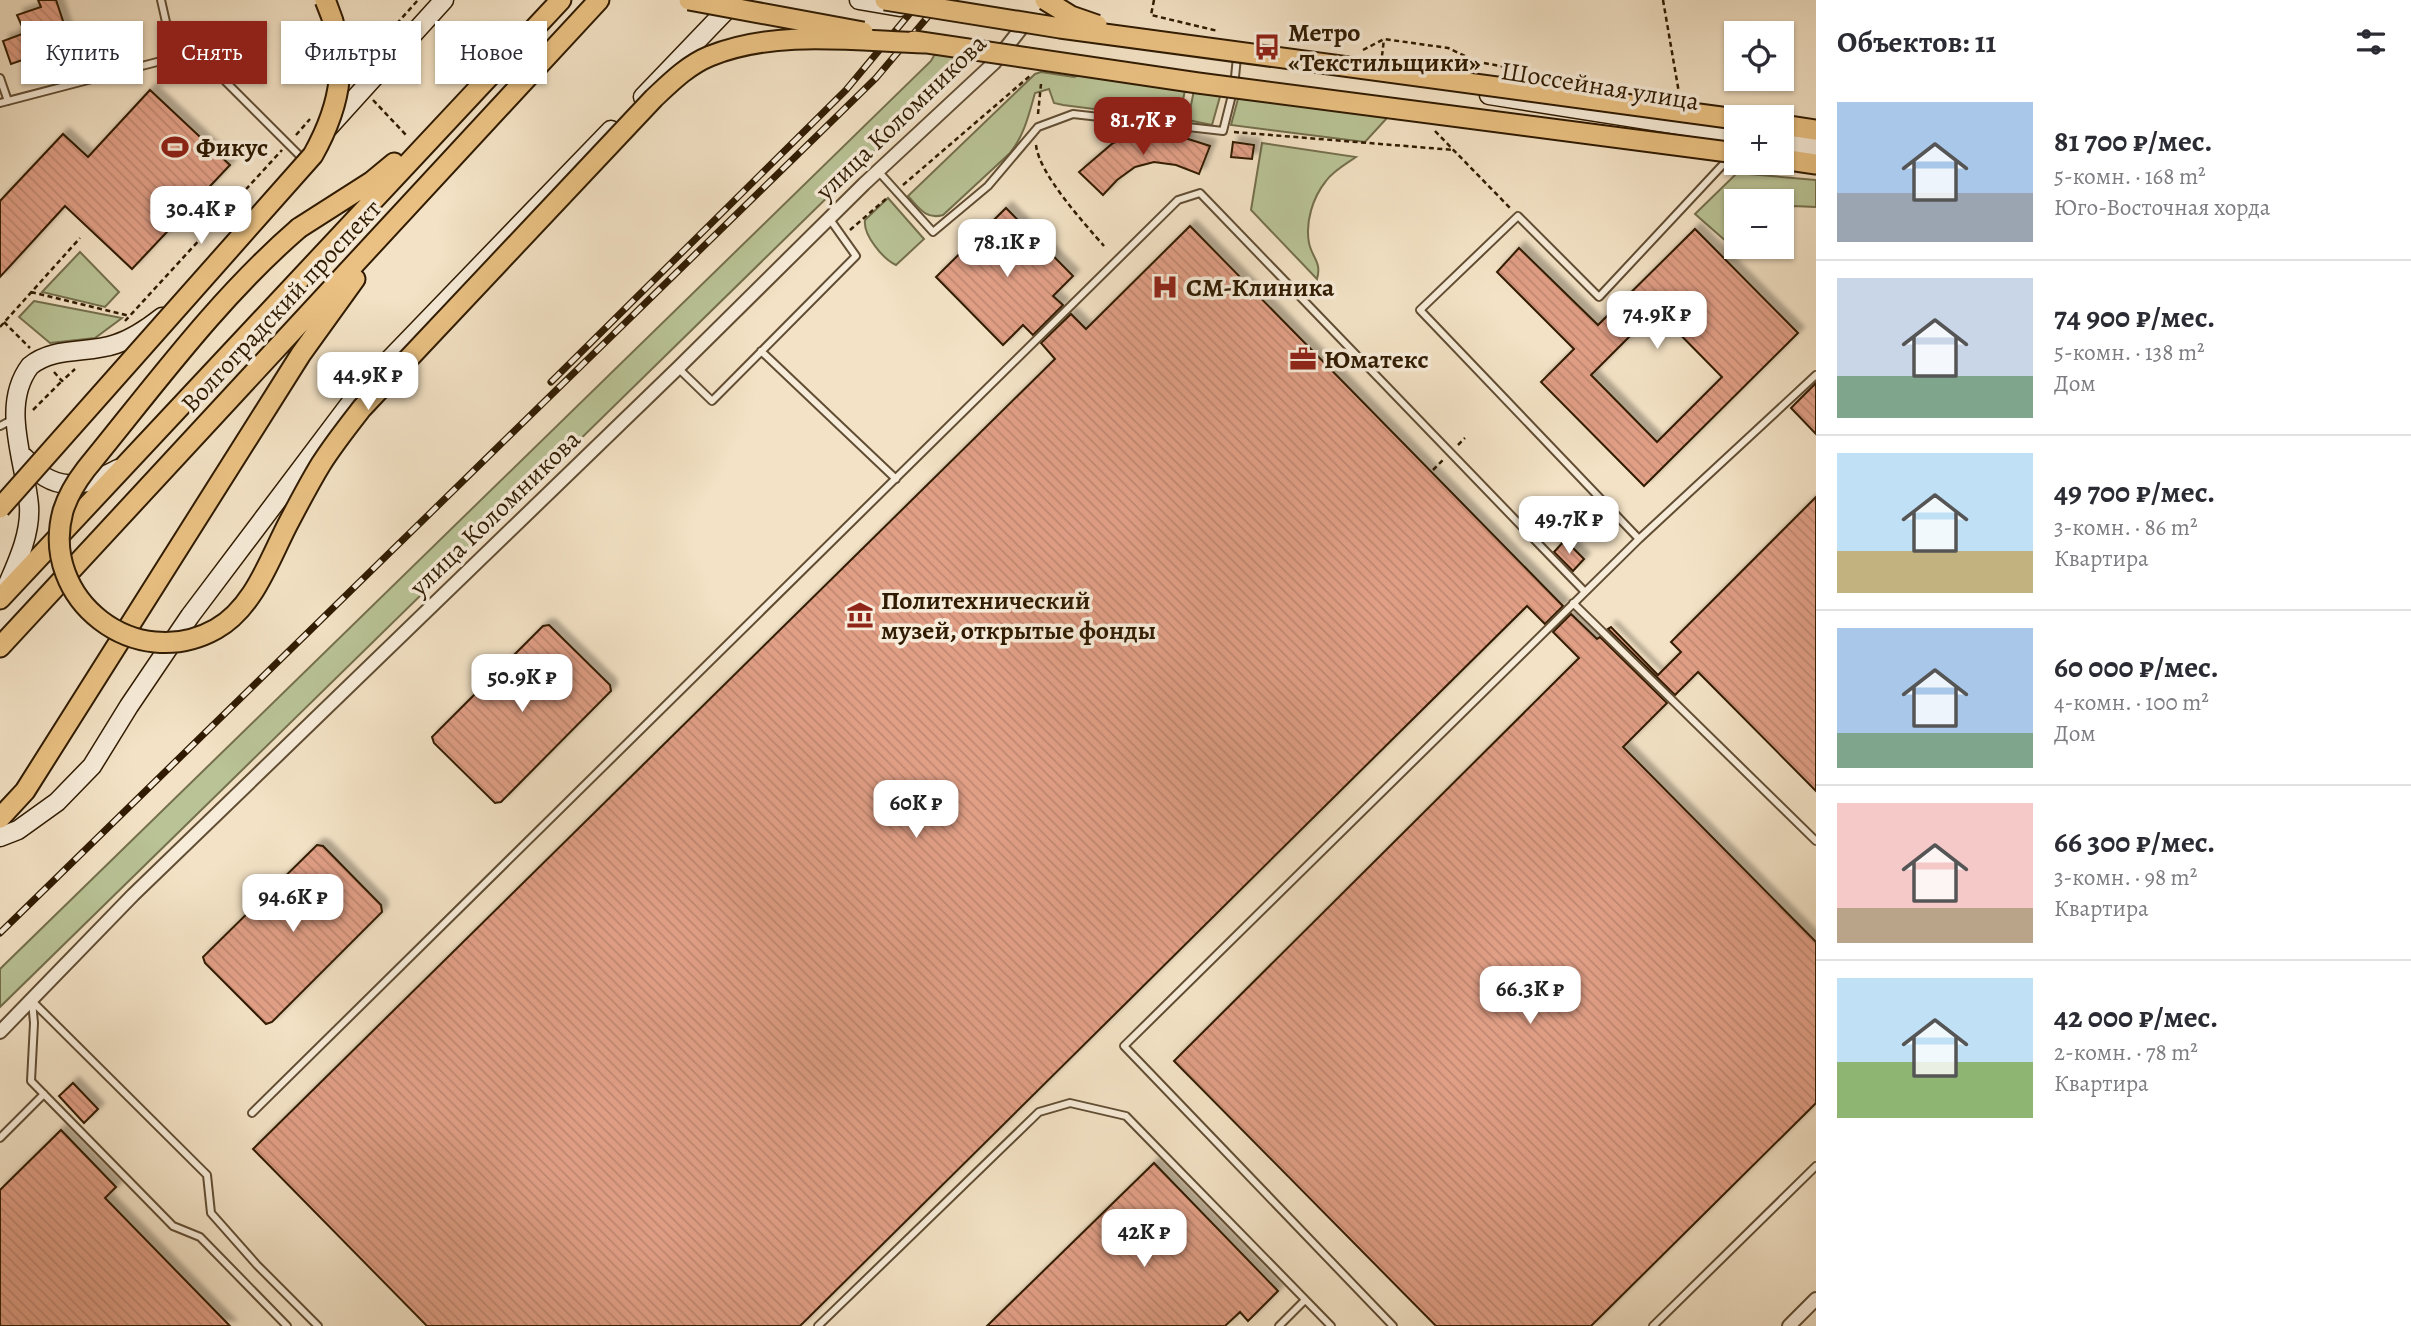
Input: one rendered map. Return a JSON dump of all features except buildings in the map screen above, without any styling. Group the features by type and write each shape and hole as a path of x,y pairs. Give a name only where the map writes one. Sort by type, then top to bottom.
{"main road":[{"path":"0,508 313,155 327,131 341,78 340,46 333,17 325,0"},
{"path":"1,598 27,532 29,508 23,477 6,428 8,406 14,387 27,368 40,358 115,345 143,332 175,306 294,151 444,0"},
{"name":"Волгоградский проспект","path":"1,598 561,0"},
{"name":"Волгоградский проспект","path":"0,647 599,0"},
{"path":"689,0 925,43 1198,83 1724,150"},
{"path":"0,837 57,802 92,766 128,706 190,616 361,389 736,0"},
{"path":"859,0 1138,39 1724,112"},
{"path":"1045,0 1071,16 1138,39"},
{"name":"Шоссейная улица","path":"956,16 1724,132"},
{"path":"455,114 371,182 299,228 260,261 86,469 68,496 63,512 60,545 67,577 83,605 108,626 122,634 154,642 187,640 217,628 242,607 322,463 362,408 654,98 679,75 709,57 771,42 804,40 925,43"},
{"path":"1794,123 1816,130"},
{"path":"1794,143 1816,147"},
{"path":"1794,161 1816,164"},
{"path":"0,818 16,803 301,354 402,214"},
{"path":"6,428 36,470 68,485 94,482 126,464"}],"street":[{"name":"улица Коломникова","path":"0,1032 143,885 878,171 994,63 1023,26"},
{"path":"1789,1326 1816,1299"}],"lane":[{"path":"161,0 166,21"},
{"path":"878,171 933,232 988,186 1038,127 1073,114 1223,131 1234,87 1237,57"},
{"path":"0,103 157,63"},
{"path":"0,78 8,101"},
{"path":"228,84 294,151"},
{"path":"1639,539 1420,310 1518,216 1599,297 1724,165"},
{"path":"252,1113 1178,200 1200,193 1584,592"},
{"path":"678,368 712,401 856,256 830,218"},
{"path":"761,351 896,479"},
{"path":"1393,1326 1124,1046 1584,592 1816,375"},
{"path":"1573,603 1816,841"},
{"path":"32,1001 34,1023 31,1081 173,1226 200,1237 287,1326"},
{"path":"32,1001 208,1175 211,1213 257,1265 318,1326"},
{"path":"0,1138 44,1094"},
{"path":"818,1326 1039,1112 1070,1103 1126,1116 1331,1326"},
{"path":"1653,1326 1816,1166"},
{"path":"1279,1326 1306,1300"}],"path":[{"path":"399,21 418,0"},
{"path":"1154,0 1151,15 1230,33"},
{"path":"1663,0 1680,100"},
{"path":"1364,50 1384,39 1448,48 1478,62 1544,74"},
{"path":"843,237 1034,72"},
{"path":"1041,84 1036,149 1042,164 1073,210 1104,246"},
{"path":"370,97 407,136"},
{"path":"122,324 294,151 315,114"},
{"path":"1223,131 1454,150"},
{"path":"0,327 80,238"},
{"path":"31,292 130,316"},
{"path":"4,322 62,380 96,349"}],"green space":[{"path":"939,47 969,57 0,1007 0,969 931,61"},
{"path":"1041,72 1185,90 1179,120 1063,105 1054,103 1049,89 1035,93 1022,132 1010,153 943,215 932,216 919,209 908,196 1035,74"},
{"path":"1194,90 1221,93 1212,125 1188,120"},
{"path":"1239,95 1387,118 1365,142 1231,125"},
{"path":"1262,143 1356,157 1329,177 1317,194 1311,210 1308,235 1317,264 1317,279 1251,210"},
{"path":"1735,175 1816,180 1816,207 1794,206 1794,189 1724,189 1724,239 1695,214"},
{"path":"888,198 924,239 896,265 885,258 875,246 865,226 865,220"},
{"path":"80,252 119,292 105,307 42,292"},
{"path":"34,301 122,318 95,338 50,343 19,317"}],"railway":[{"path":"551,382 846,90 921,0"},
{"path":"0,933 876,78 942,0"}],"place":[{"name":"Метро «Текстильщики»","path":"1267,47"},
{"name":"Фикус","path":"175,147"},
{"name":"СМ-Клиника","path":"1165,287"},
{"name":"Юматекс","path":"1303,359"},
{"name":"Политехнический музей, открытые фонды","path":"860,615"}]}
